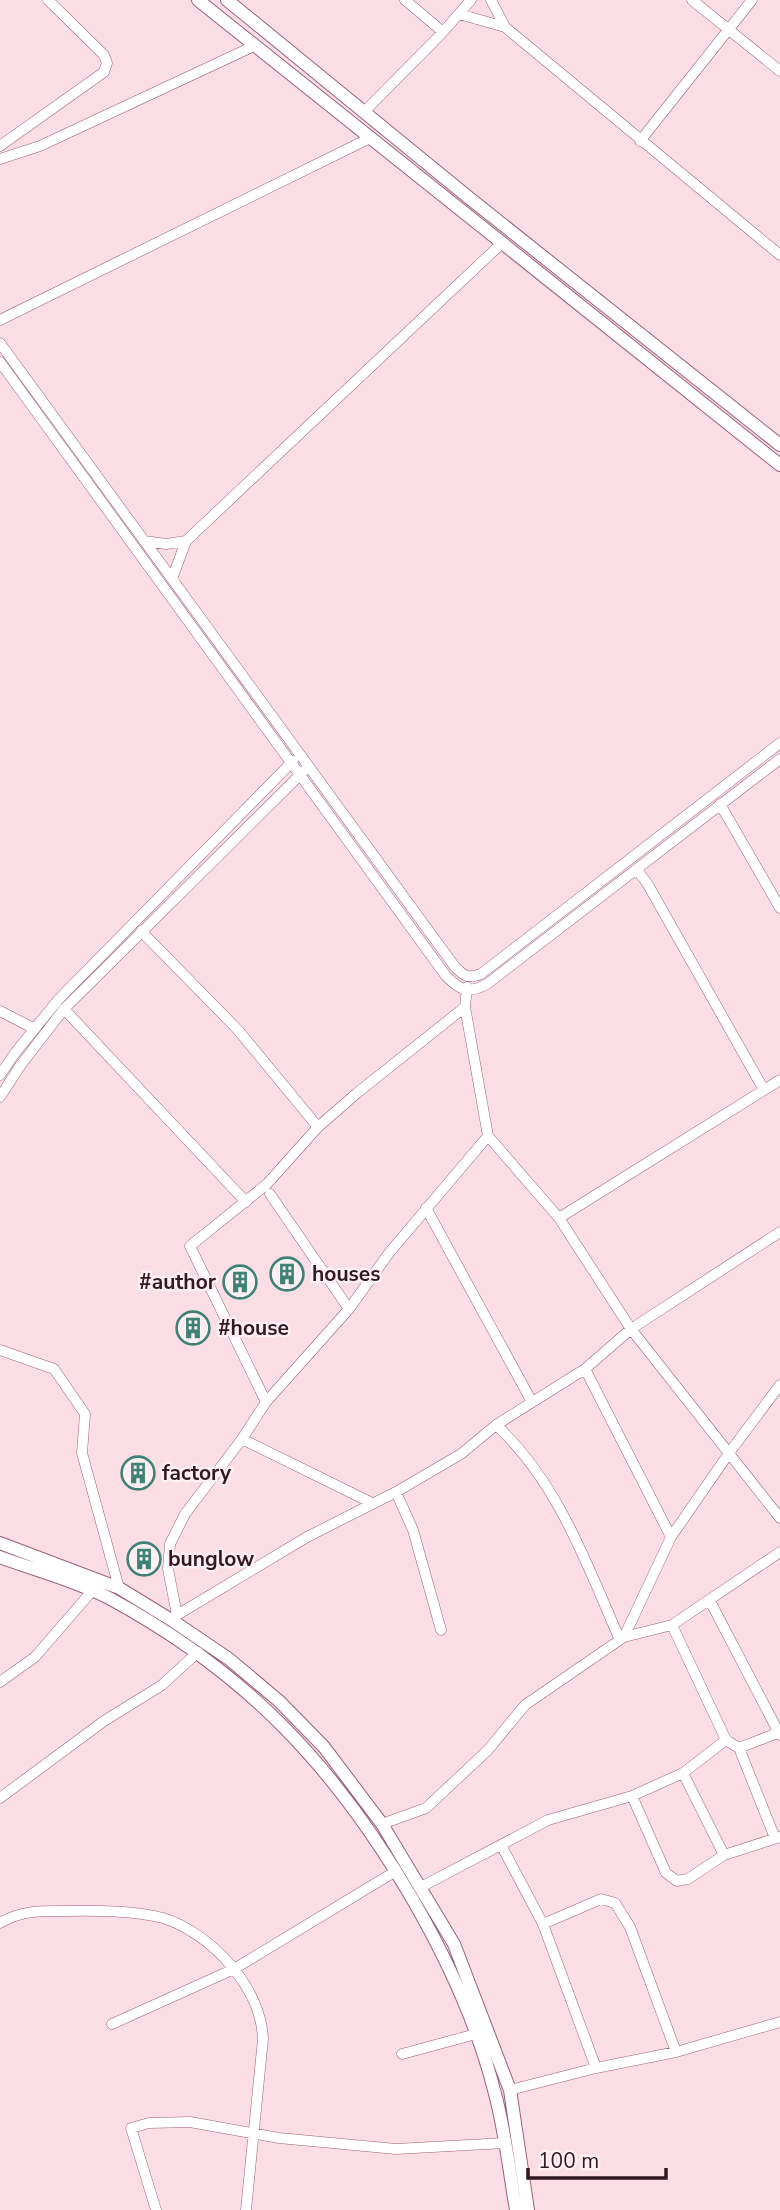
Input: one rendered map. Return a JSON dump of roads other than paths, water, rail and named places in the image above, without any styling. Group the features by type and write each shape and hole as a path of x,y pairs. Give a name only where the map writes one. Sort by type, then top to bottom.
{"main road":[{"path":"198,0 780,465"},
{"path":"227,0 468,197 780,445"},
{"path":"0,1543 119,1588 175,1618 303,1723 324,1747 382,1824 454,1944 510,2090 528,2210"},
{"path":"0,1557 106,1597 198,1652 259,1702 319,1763 359,1815 396,1871 442,1950 476,2034 494,2090 516,2210"}],"street":[{"path":"0,146 104,72 107,62 104,55 48,0"},
{"path":"405,0 443,33"},
{"path":"365,111 443,33 471,0"},
{"path":"491,0 505,27 780,255"},
{"path":"692,0 780,71"},
{"path":"640,141 752,0"},
{"path":"459,14 505,27"},
{"path":"0,159 40,146 254,46"},
{"path":"0,320 370,138"},
{"path":"172,579 186,541 502,243"},
{"path":"0,342 455,967 468,977"},
{"path":"0,362 446,976 462,990 487,985 780,759"},
{"path":"144,541 166,544 186,541"},
{"path":"468,977 481,974 490,968 780,743"},
{"path":"0,1075 58,1000 300,755"},
{"path":"0,1097 64,1009 308,767"},
{"path":"720,804 780,908"},
{"path":"687,815 695,824"},
{"path":"637,870 647,883 764,1090"},
{"path":"141,932 238,1030 318,1127"},
{"path":"468,977 466,1007 488,1136 559,1218 631,1329 780,1518"},
{"path":"266,1402 190,1250 193,1242 267,1184 318,1127 357,1093 466,1007"},
{"path":"64,1009 246,1202"},
{"path":"0,1011 34,1028"},
{"path":"559,1218 780,1080"},
{"path":"488,1136 389,1253 349,1310 266,1402 242,1440 185,1514 170,1544 168,1569 175,1618 307,1537 396,1492 461,1454 496,1425 585,1369 631,1329 780,1232"},
{"path":"270,1194 349,1310"},
{"path":"426,1208 532,1402"},
{"path":"0,1350 54,1370 85,1414 82,1453 119,1588"},
{"path":"585,1369 671,1537"},
{"path":"622,1639 671,1537 780,1385"},
{"path":"496,1425 516,1444 569,1524 622,1639"},
{"path":"242,1440 372,1503"},
{"path":"396,1492 413,1530 441,1630"},
{"path":"382,1824 426,1808 488,1750 524,1705 622,1639 672,1625 780,1552"},
{"path":"0,1682 35,1657 92,1591"},
{"path":"710,1601 780,1733 739,1748"},
{"path":"632,1796 666,1872 677,1881 688,1878 724,1855 778,1837 739,1748 726,1740 672,1625"},
{"path":"0,1798 104,1721 162,1685 198,1652"},
{"path":"421,1887 548,1820 632,1796 683,1773 726,1740"},
{"path":"683,1773 724,1855"},
{"path":"501,1845 543,1924 596,2068"},
{"path":"112,2024 234,1969 396,1871"},
{"path":"543,1924 601,1899 615,1903 630,1927 676,2052"},
{"path":"0,1923 14,1914 30,1912 93,1910 160,1917 187,1927 234,1969 254,1999 262,2020 246,2210"},
{"path":"510,2090 596,2068 676,2052 780,2022"},
{"path":"402,2054 476,2034"},
{"path":"156,2210 131,2128 149,2123 190,2122 339,2145 396,2149 505,2143"}],"place":[{"name":"houses","path":"287,1274"},
{"name":"#author","path":"240,1282"},
{"name":"#house","path":"193,1328"},
{"name":"factory","path":"138,1473"},
{"name":"bunglow","path":"144,1559"}]}
